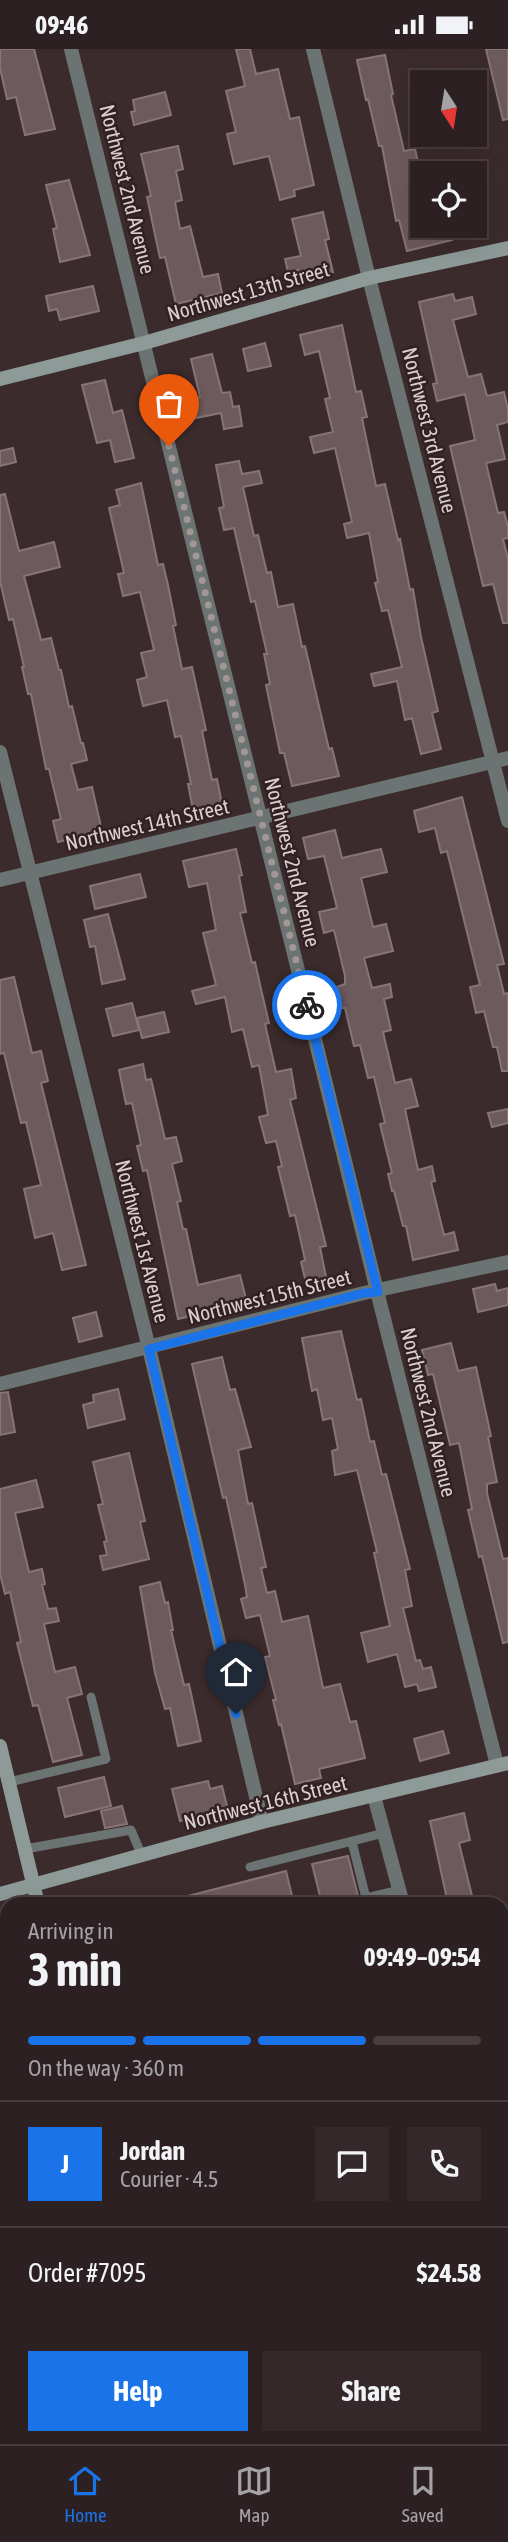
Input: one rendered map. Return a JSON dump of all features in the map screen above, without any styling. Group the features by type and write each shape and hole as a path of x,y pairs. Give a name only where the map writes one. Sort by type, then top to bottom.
{"street":[{"name":"Northwest 2nd Avenue","path":"71,49 378,1292 503,1764"},
{"name":"Northwest 3rd Avenue","path":"313,49 369,278 501,760 508,821"},
{"name":"Northwest 13th Street","path":"0,379 144,343 369,278 508,248"},
{"name":"Northwest 1st Avenue","path":"0,752 149,1349 262,1822"},
{"name":"Northwest 14th Street","path":"0,880 501,760"},
{"name":"Northwest 15th Street","path":"0,1384 149,1349 364,1293 508,1262"},
{"path":"0,1746 36,1897"},
{"name":"Northwest 16th Street","path":"0,1894 262,1822 503,1764"},
{"path":"374,1796 401,1897"}],"lane":[{"path":"9,1782 106,1759 91,1697"},
{"path":"25,1849 131,1830 142,1856"},
{"path":"250,1867 384,1833"},
{"path":"352,1842 366,1897"}],"building":[{"path":"0,49 34,49 55,129 25,135 16,97 7,99 0,68"},
{"path":"236,49 250,49 256,74 278,69 290,119 299,117 314,185 294,190 295,196 280,200 269,156 234,164 227,134 236,132 226,91 245,86"},
{"path":"486,49 508,49 508,119 503,120"},
{"path":"385,55 404,151 415,149 418,161 410,161 410,238 452,240 407,251 399,220 396,221 382,146 379,146 357,60"},
{"path":"165,92 171,115 134,125 131,112 135,111 133,100"},
{"path":"178,146 183,169 176,171 182,200 175,202 180,229 190,226 203,277 218,274 222,293 176,304 165,257 160,258 147,197 151,196 141,154"},
{"path":"69,180 90,255 60,262 53,229 57,228 46,185"},
{"path":"323,212 329,239 325,240 333,272 300,280 298,270 288,272 285,259 301,256 292,219"},
{"path":"93,286 99,311 60,320 57,309 49,311 46,296"},
{"path":"453,294 455,301 472,297 476,314 453,320 468,377 481,374 487,396 504,392 508,410 508,422 497,425 505,459 486,463 498,513 504,512 508,527 508,538 503,539 508,559 508,623 503,623 493,584 483,586 450,446 475,440 465,394 437,401 433,384 437,383 419,302"},
{"path":"342,325 356,392 361,391 367,417 362,418 376,486 385,484 410,590 413,589 438,711 432,713 441,749 421,754 412,718 405,720 397,681 374,686 371,674 402,667 388,610 382,611 375,583 378,582 369,533 347,538 344,524 352,522 335,448 314,453 310,437 333,432 325,399 330,398 319,351 305,355 300,335"},
{"path":"265,343 271,366 248,371 243,349"},
{"path":"212,354 222,393 230,392 233,407 239,406 242,426 224,429 221,413 196,418 193,399 200,397 191,359"},
{"path":"105,380 113,413 122,410 134,458 115,462 110,440 97,443 82,385"},
{"path":"13,448 16,462 0,466 0,451"},
{"path":"239,461 242,474 259,471 262,483 243,487 254,536 258,535 267,573 271,572 278,607 293,604 329,749 332,748 339,776 292,786 284,753 280,753 266,685 270,684 264,654 267,654 255,601 251,602 234,528 224,530 219,508 224,507 216,465"},
{"path":"141,483 158,565 163,564 168,585 182,669 192,667 206,730 202,731 212,780 217,779 222,804 193,810 188,784 191,784 181,736 175,737 167,700 143,706 137,680 147,677 141,653 154,650 140,592 123,596 118,574 124,573 109,508 120,505 116,490"},
{"path":"5,494 19,551 54,542 60,567 24,576 41,640 51,638 69,707 72,706 83,743 87,760 71,764 78,790 92,787 102,831 58,842 53,821 61,819 49,769 46,769 31,694 28,694 13,619 9,620 0,581 0,495"},
{"path":"462,797 504,964 497,965 504,994 508,993 508,1071 502,1071 497,1047 493,1047 484,1011 476,1013 470,987 480,985 447,851 441,853 435,828 419,832 414,811"},
{"path":"335,830 342,858 381,849 387,872 361,878 373,927 386,924 393,951 364,958 372,988 390,984 392,997 384,999 391,1030 383,1032 395,1083 411,1079 418,1106 405,1109 418,1170 432,1166 435,1181 431,1182 444,1235 454,1232 458,1250 413,1260 406,1226 403,1226 392,1191 388,1174 392,1173 380,1124 385,1123 374,1077 368,1078 360,1045 354,1046 337,987 345,984 345,976 334,930 324,933 319,912 337,908 324,856 308,859 303,838"},
{"path":"236,849 246,912 240,913 269,1023 265,1024 276,1072 291,1069 296,1098 290,1100 326,1246 320,1247 327,1282 307,1287 301,1262 305,1260 295,1215 290,1216 278,1167 282,1166 276,1141 266,1143 259,1117 268,1115 259,1065 252,1067 243,1029 232,1032 225,997 196,1004 192,991 216,985 203,933 216,930 207,883 189,887 183,861"},
{"path":"140,874 146,897 95,909 90,886"},
{"path":"108,914 125,979 102,984 95,946 90,947 84,920"},
{"path":"14,977 32,1053 41,1051 48,1081 41,1083 86,1265 62,1270 53,1233 35,1238 24,1189 41,1185 26,1122 21,1123 4,1053 0,1054 0,980"},
{"path":"132,1003 139,1030 113,1036 106,1009"},
{"path":"164,1012 169,1032 142,1038 137,1018"},
{"path":"143,1064 146,1080 151,1079 165,1139 176,1137 182,1161 172,1164 181,1201 177,1202 183,1229 186,1229 198,1285 240,1275 247,1303 178,1319 147,1170 143,1171 137,1146 141,1145 132,1103 126,1104 119,1070"},
{"path":"508,1109 508,1123 492,1127 488,1113"},
{"path":"495,1284 497,1291 508,1288 508,1305 478,1312 473,1289"},
{"path":"96,1312 102,1336 79,1342 73,1318"},
{"path":"341,1331 357,1400 361,1399 370,1442 374,1441 382,1475 386,1474 410,1569 405,1570 412,1606 403,1608 416,1661 420,1660 423,1669 431,1667 436,1687 419,1691 417,1684 405,1687 397,1654 368,1662 361,1633 390,1626 374,1553 377,1552 357,1470 335,1475 332,1451 338,1449 332,1418 323,1420 317,1389 312,1391 302,1338"},
{"path":"451,1343 458,1371 476,1367 491,1436 488,1437 497,1482 487,1484 487,1493 503,1559 508,1558 508,1642 503,1643 468,1510 472,1509 459,1443 450,1445 433,1374 428,1375 422,1350"},
{"path":"222,1357 230,1390 235,1389 251,1447 238,1450 248,1504 252,1503 266,1567 261,1568 267,1593 275,1591 282,1622 308,1616 323,1688 340,1684 350,1722 356,1721 365,1758 319,1769 321,1778 295,1784 273,1700 276,1700 265,1657 270,1656 260,1615 246,1618 241,1599 247,1597 245,1585 192,1364"},
{"path":"118,1389 125,1419 88,1428 83,1405 94,1402 93,1395"},
{"path":"8,1392 15,1432 0,1435 0,1393"},
{"path":"129,1453 145,1521 140,1522 149,1559 103,1570 100,1556 107,1555 104,1542 107,1541 98,1505 103,1504 93,1462"},
{"path":"36,1480 43,1507 15,1513 29,1572 42,1569 45,1584 42,1585 48,1609 56,1608 59,1621 44,1624 55,1672 75,1667 82,1694 67,1698 82,1755 53,1762 38,1705 33,1706 23,1667 17,1643 21,1642 10,1592 5,1594 0,1574 0,1489"},
{"path":"160,1582 165,1603 168,1602 171,1630 184,1685 189,1684 201,1741 178,1746 170,1708 165,1709 155,1673 140,1587"},
{"path":"443,1731 449,1753 420,1761 414,1739"},
{"path":"104,1777 111,1806 65,1817 58,1788"},
{"path":"208,1781 210,1789 222,1786 228,1810 180,1821 172,1789"},
{"path":"122,1806 127,1824 105,1828 101,1811"},
{"path":"464,1813 470,1840 459,1843 472,1897 446,1897 430,1821"},
{"path":"348,1856 358,1897 320,1897 312,1864"},
{"path":"286,1871 292,1897 184,1897"}],"way so far":[{"path":"169,446 307,1005"}],"route":[{"path":"236,1714 149,1349 364,1293 378,1292 307,1005"}]}
